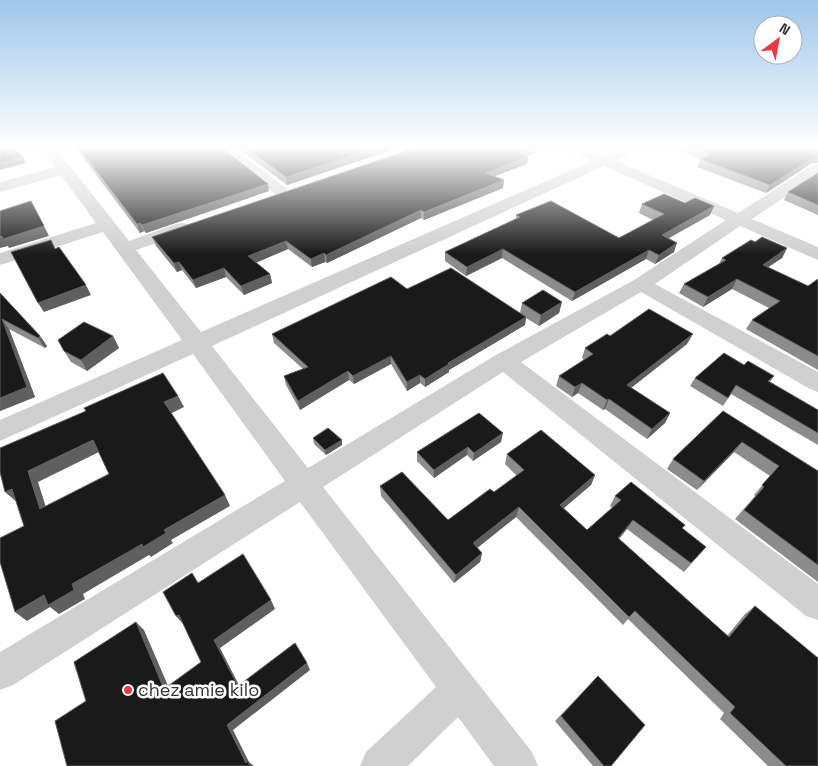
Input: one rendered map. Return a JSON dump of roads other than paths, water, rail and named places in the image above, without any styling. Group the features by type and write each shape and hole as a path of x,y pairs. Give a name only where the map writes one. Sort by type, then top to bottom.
{"street":[{"path":"0,187 15,183"},
{"path":"75,183 518,766"},
{"path":"271,183 284,193"},
{"path":"0,431 543,183"},
{"path":"667,183 745,217 818,254"},
{"path":"0,672 504,361 641,284 796,183"},
{"path":"265,200 302,187"},
{"path":"745,217 818,242"},
{"path":"125,248 200,222"},
{"path":"0,258 107,225"},
{"path":"641,284 818,383"},
{"path":"504,361 818,604"},
{"path":"380,766 460,689"}],"place":[{"name":"chez amie kilo","path":"128,690"}]}
